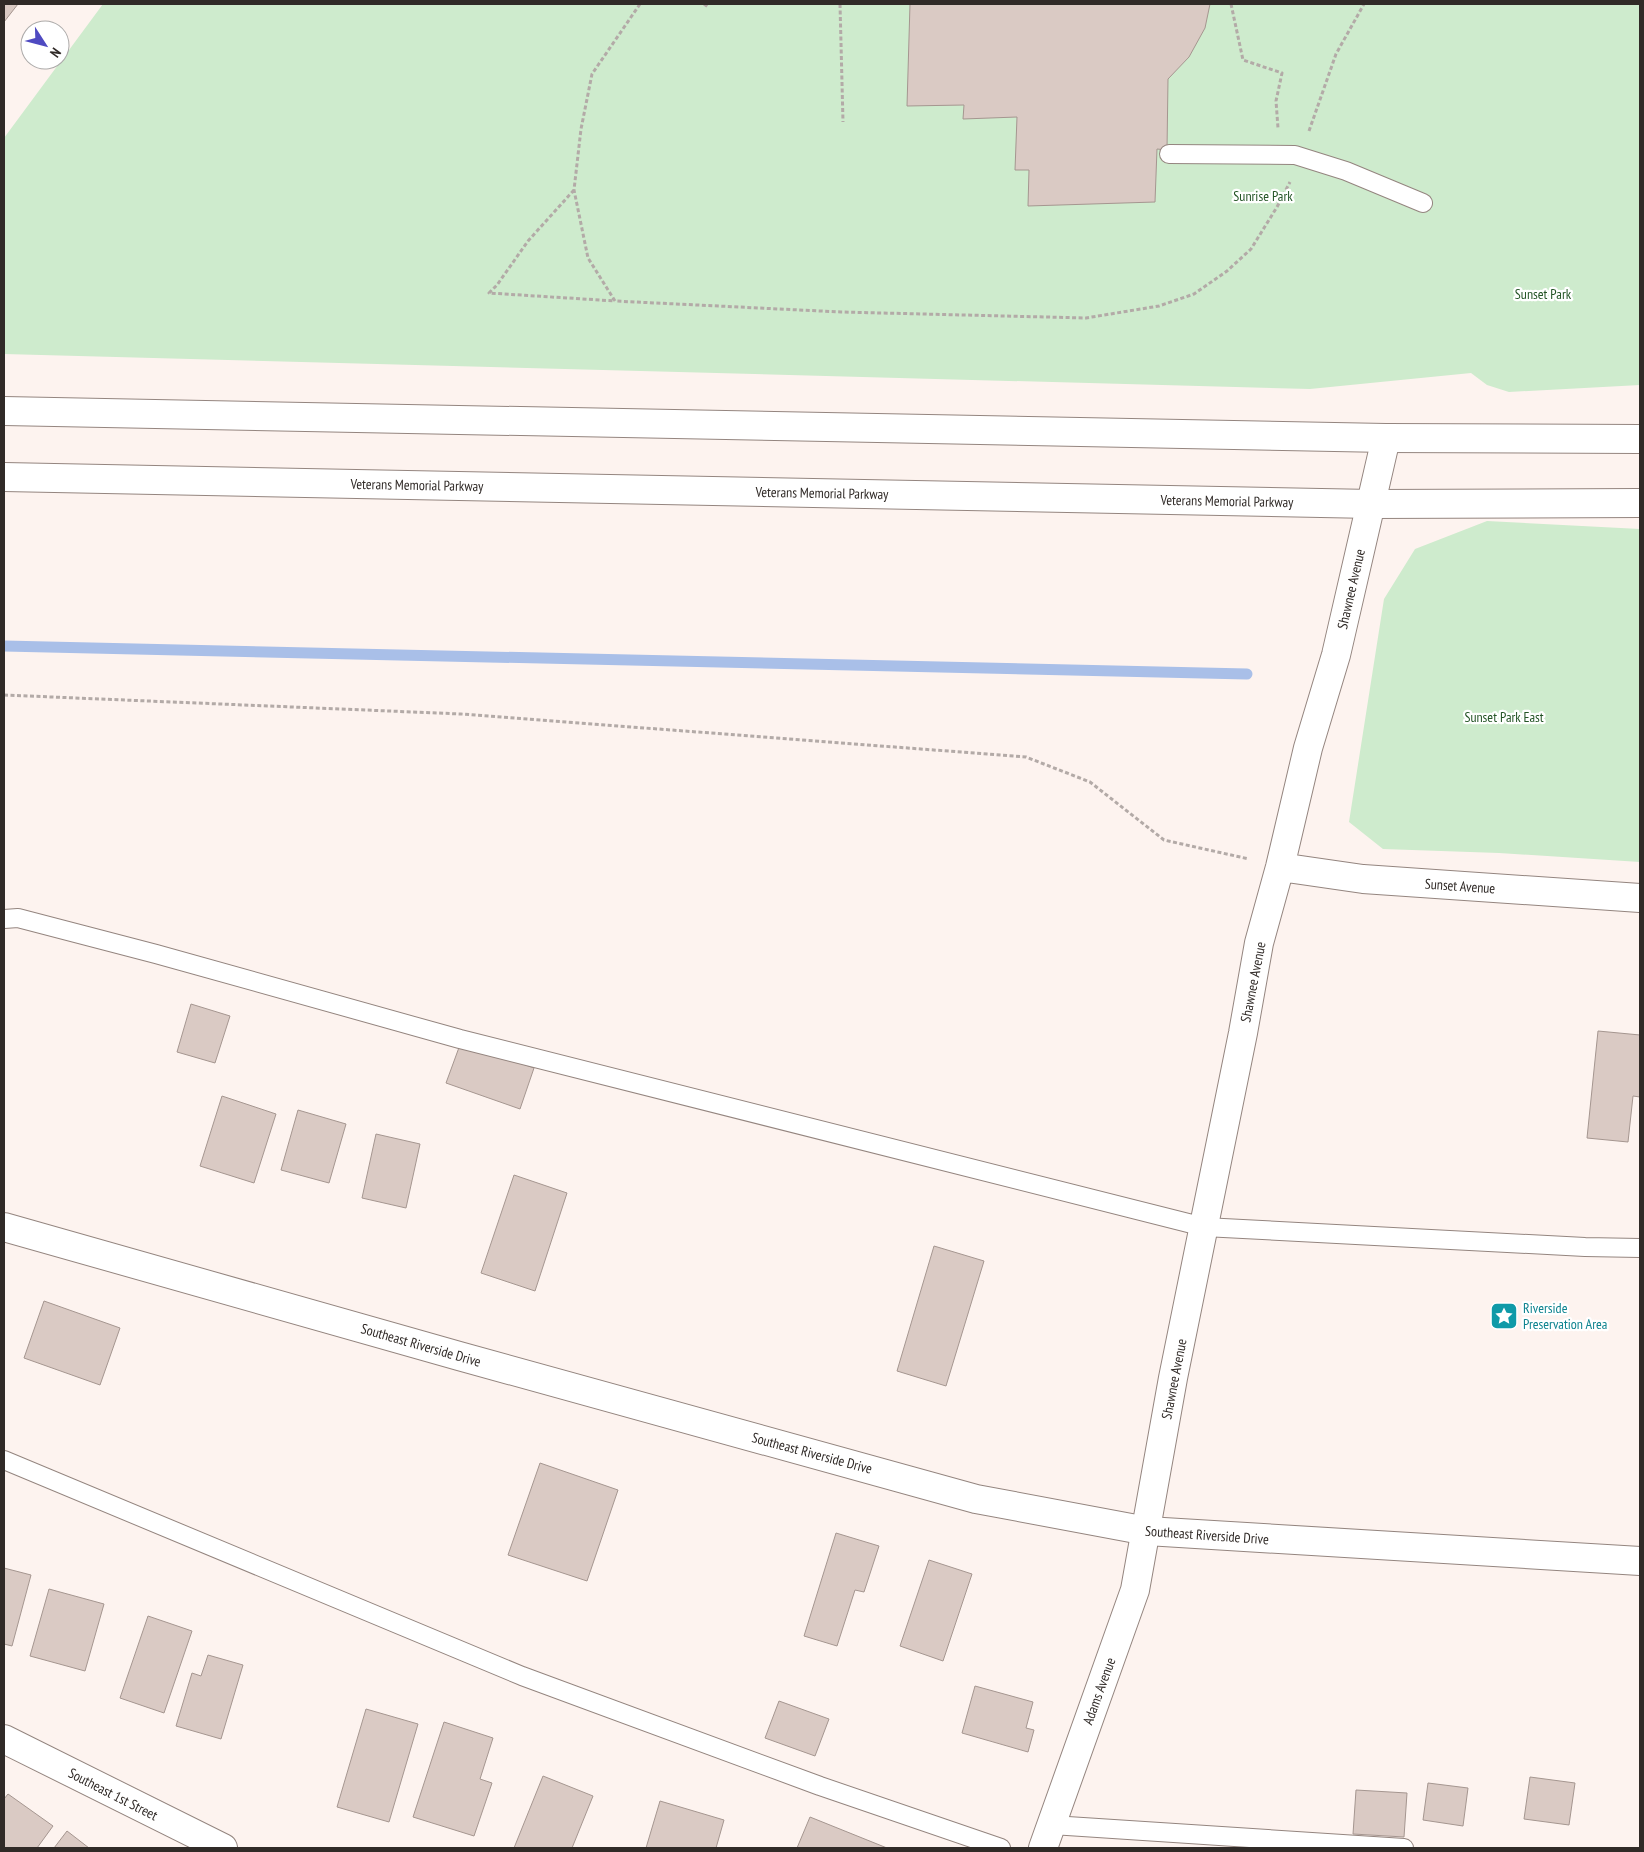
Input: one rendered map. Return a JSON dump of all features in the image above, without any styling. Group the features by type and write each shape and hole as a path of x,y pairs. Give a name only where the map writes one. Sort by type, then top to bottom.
{"main road":[{"path":"4,411 1386,438 1640,439"},
{"name":"Shawnee Avenue","path":"1147,1531 1173,1378 1260,943 1308,748 1336,655 1386,438"},
{"name":"Veterans Memorial Parkway","path":"4,477 1372,504 1640,503"},
{"name":"Sunset Avenue","path":"1280,866 1363,879 1640,898"},
{"name":"Southeast Riverside Drive","path":"4,1227 459,1356 976,1499 1147,1531 1640,1561"},
{"name":"Adams Avenue","path":"1047,1836 1135,1590 1147,1531"},
{"name":"Southeast 1st Street","path":"4,1739 223,1848"}],"lane":[{"path":"1168,154 1295,155 1346,171 1423,203"},
{"path":"4,919 18,918 46,925 460,1039 1204,1227 1585,1248 1640,1248"},
{"path":"4,1460 522,1676 820,1786 1001,1848"},
{"path":"1047,1836 1404,1848"}],"path":[{"path":"615,301 588,258 574,190 581,129 592,74 640,4"},
{"path":"704,4 708,7"},
{"path":"840,4 843,122"},
{"path":"1231,4 1243,60 1282,73 1276,101 1278,127 1286,155"},
{"path":"1306,137 1336,54 1364,4"},
{"path":"574,190 528,241 498,285 489,293 841,312 1086,318 1158,306 1194,294 1227,271 1251,249 1278,207 1292,177"},
{"path":"4,695 461,714 1026,757 1090,782 1164,840 1280,866"}],"green space":[{"name":"Sunrise Park","path":"103,4 1640,4 1640,385 1509,392 1487,385 1471,373 1310,389 4,354 4,138 54,70 70,70 70,49"},
{"name":"Sunset Park East","path":"1487,521 1640,529 1640,862 1499,853 1383,849 1349,822 1384,599 1415,549"}],"building":[{"path":"4,4 18,4 4,22"},
{"path":"910,4 1210,4 1205,28 1189,57 1168,79 1167,150 1157,149 1155,202 1028,206 1029,170 1015,170 1017,117 963,119 964,105 907,106"},
{"path":"191,1004 230,1016 215,1063 177,1052"},
{"path":"1598,1031 1640,1035 1640,1097 1633,1096 1628,1142 1587,1138"},
{"path":"461,1042 534,1068 520,1109 446,1083"},
{"path":"222,1096 276,1114 254,1183 200,1166"},
{"path":"298,1110 346,1124 329,1183 281,1170"},
{"path":"376,1134 420,1144 406,1208 362,1198"},
{"path":"514,1175 567,1193 535,1291 481,1273"},
{"path":"934,1246 984,1261 946,1386 897,1371"},
{"path":"44,1301 120,1328 100,1385 24,1358"},
{"path":"540,1463 618,1490 587,1581 508,1555"},
{"path":"836,1533 879,1546 864,1592 855,1590 837,1646 804,1636"},
{"path":"929,1560 972,1574 943,1661 900,1646"},
{"path":"4,1568 31,1575 12,1646 4,1644"},
{"path":"49,1589 104,1604 85,1671 30,1656"},
{"path":"148,1616 192,1631 164,1713 120,1698"},
{"path":"208,1655 243,1665 221,1739 176,1726 192,1673 201,1676"},
{"path":"975,1686 1033,1702 1026,1728 1034,1730 1028,1752 962,1733"},
{"path":"779,1701 829,1719 815,1756 765,1738"},
{"path":"366,1709 418,1724 389,1822 337,1807"},
{"path":"444,1722 493,1738 480,1779 492,1783 474,1836 413,1817"},
{"path":"543,1776 593,1796 572,1848 514,1848"},
{"path":"1530,1777 1575,1783 1569,1825 1524,1819"},
{"path":"1428,1783 1468,1788 1463,1826 1423,1820"},
{"path":"1356,1790 1407,1793 1404,1837 1353,1834"},
{"path":"8,1794 53,1826 37,1848 4,1848 4,1799"},
{"path":"660,1801 724,1820 716,1848 646,1848"},
{"path":"810,1817 887,1848 797,1848"},
{"path":"67,1831 89,1848 54,1848"}],"waterway":[{"path":"4,646 1247,674"}],"place":[{"name":"Riverside Preservation Area","path":"1504,1316"}],"park label":[{"name":"Sunset Park","path":"1543,294"}]}
